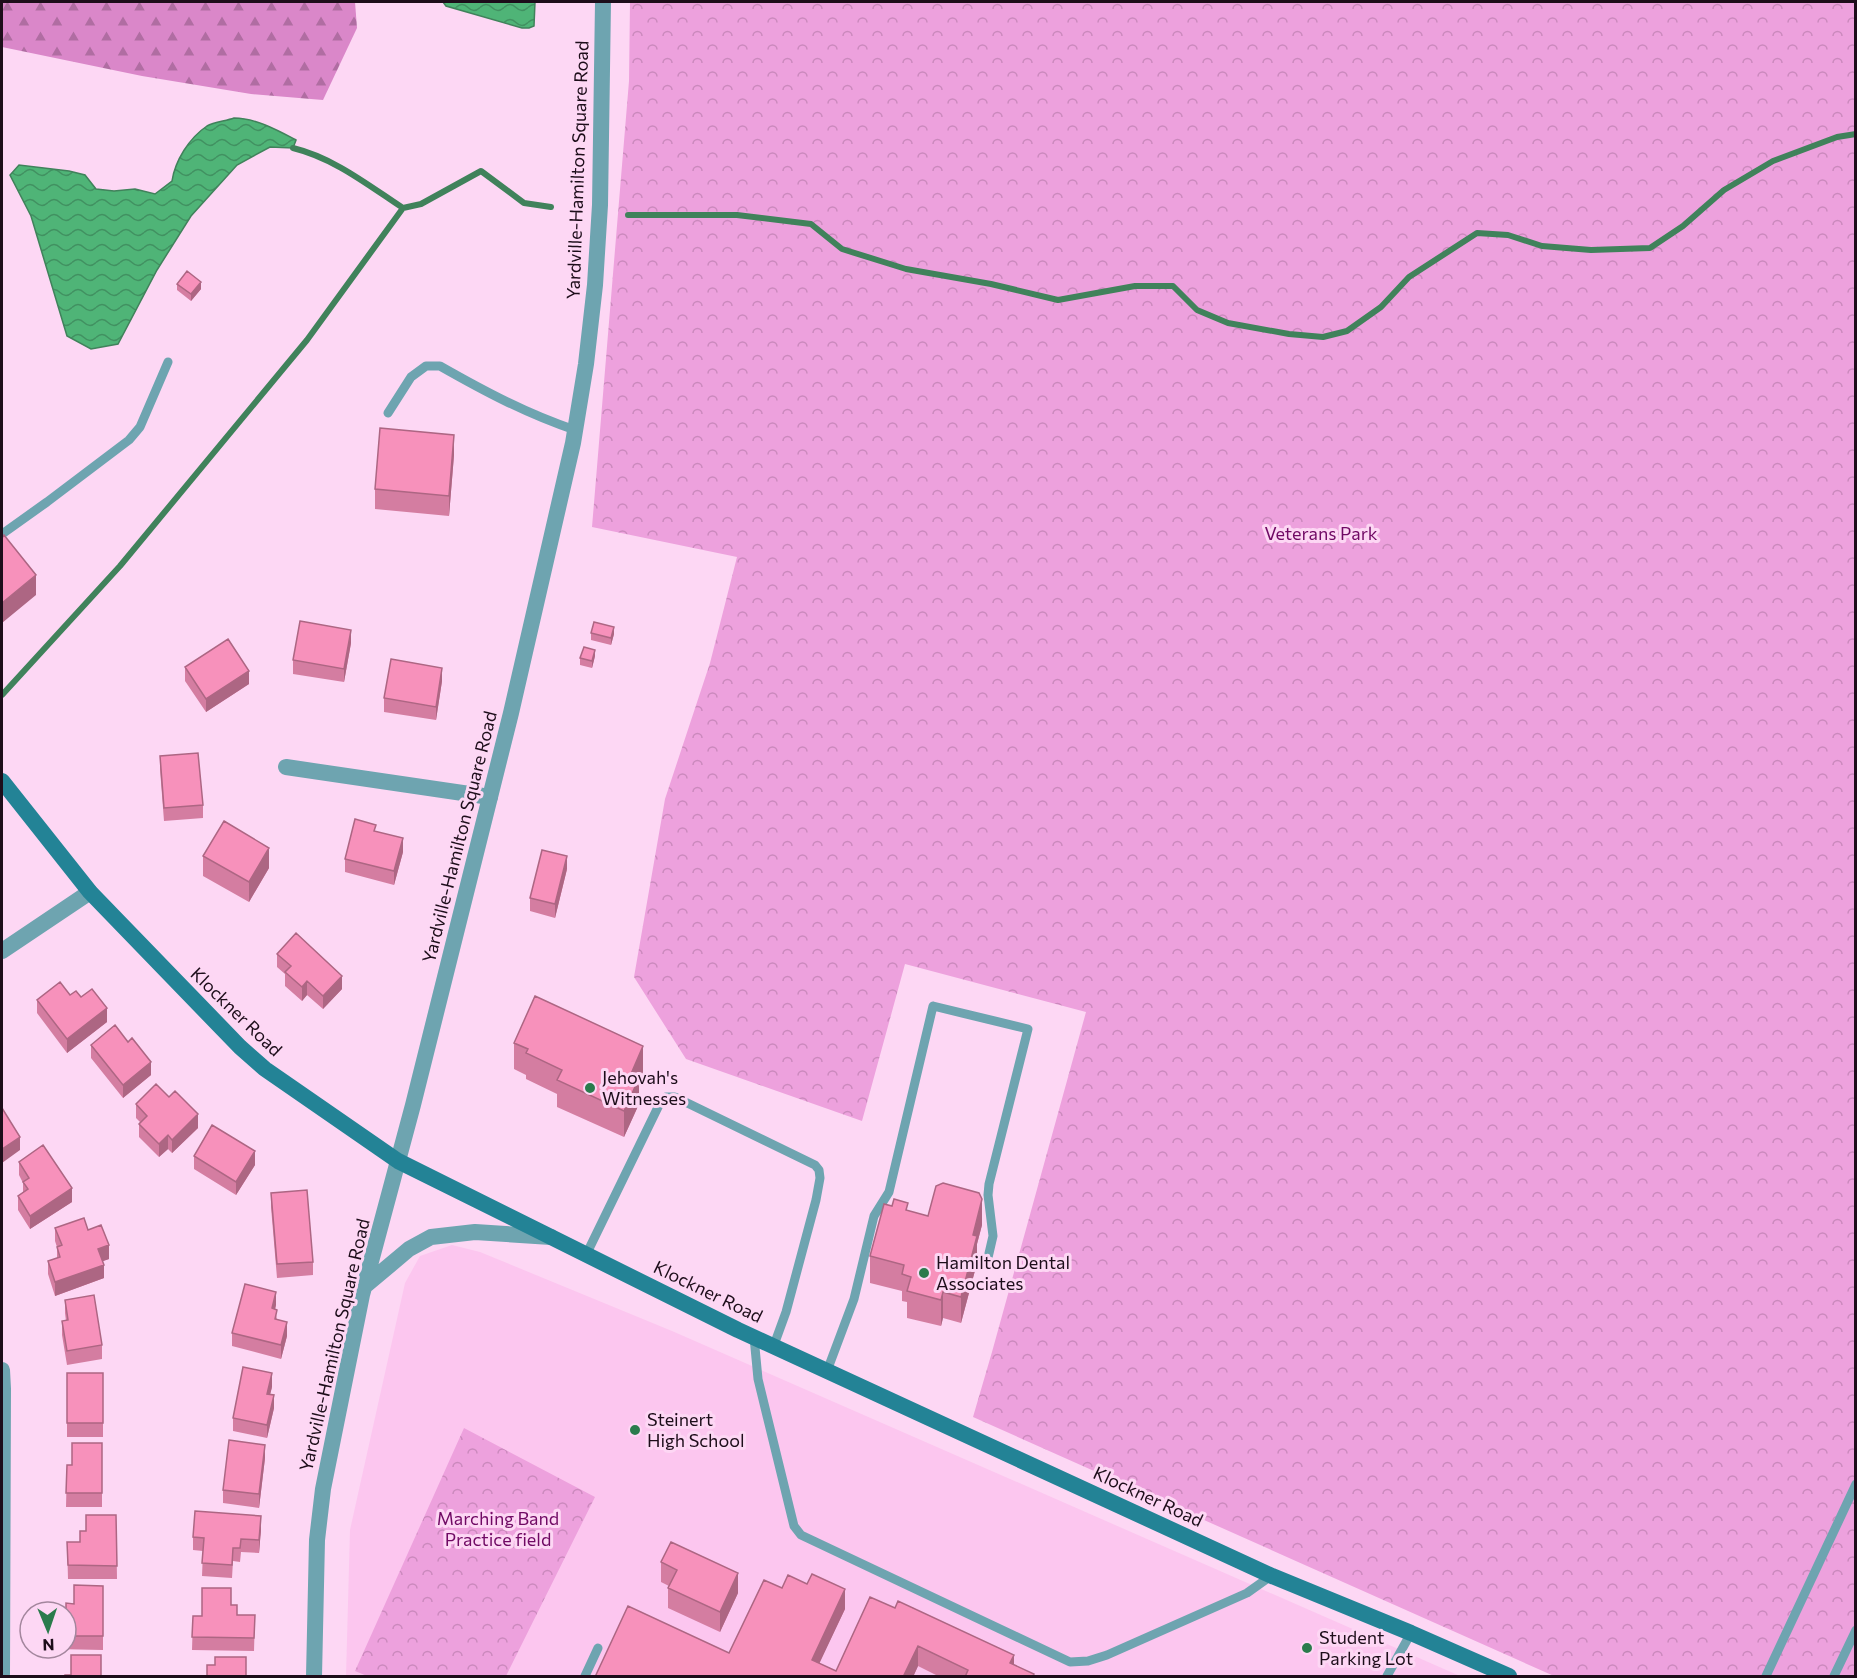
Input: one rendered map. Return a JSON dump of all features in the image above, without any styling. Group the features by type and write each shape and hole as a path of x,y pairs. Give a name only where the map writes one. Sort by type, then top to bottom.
{"main road":[{"name":"Klockner Road","path":"2,781 90,892 240,1047 265,1069 398,1161 827,1371 1272,1576 1411,1633 1509,1677"}],"street":[{"name":"Yardville-Hamilton Square Road","path":"314,1677 316,1552 323,1489 365,1286 490,797 556,524 575,430 586,364 596,271 600,205 603,2"},
{"path":"286,767 490,797"},
{"path":"2,951 90,892"},
{"path":"365,1286 409,1249 430,1237 476,1232 555,1238"},
{"path":"2,1371 2,1674"}],"lane":[{"path":"2,534 129,440 140,427 168,362"},
{"path":"388,413 411,377 426,366 440,366 514,406 575,430"},
{"path":"827,1371 854,1299 874,1216 889,1192 933,1006 1028,1029 989,1184 988,1195 993,1236 987,1262"},
{"path":"587,1253 660,1103 666,1097 675,1097 815,1165 819,1170 820,1178 816,1200 786,1312 774,1345"},
{"path":"754,1337 758,1379 794,1526 801,1535 1070,1662 1088,1661 1107,1656 1247,1593 1272,1576"},
{"path":"1766,1677 1856,1484"},
{"path":"1834,1677 1856,1630"},
{"path":"1387,1677 1411,1633"},
{"path":"585,1677 598,1648"}],"shaded area":[{"name":"Steinert High School","path":"452,1245 480,1252 672,1331 1460,1676 346,1676 350,1530 405,1283 420,1256"}],"green space":[{"path":"2,2 355,2 357,28 323,100 251,94 142,76 2,47"},
{"name":"Veterans Park","path":"630,2 1855,2 1855,1676 1554,1676 973,1417 1086,1012 905,964 862,1121 686,1059 634,977 665,799 710,663 737,557 592,527 629,81"},
{"name":"Marching Band Practice field","path":"464,1428 595,1497 506,1676 367,1676 355,1671"}],"water":[{"path":"443,2 535,2 534,26 522,28 446,6"},
{"path":"234,118 258,122 281,132 296,140 293,148 270,147 237,165 191,216 157,270 118,344 91,349 67,336 31,216 10,175 19,165 69,171 85,175 96,189 114,191 135,189 155,194 172,181 180,158 200,131 207,126"}],"building":[{"path":"187,271 201,282 191,294 177,284"},
{"path":"380,428 454,435 449,496 375,489"},
{"path":"4,535 36,575 2,603 2,538"},
{"path":"300,621 351,630 344,669 293,660"},
{"path":"594,622 614,627 611,638 591,633"},
{"path":"228,639 249,671 206,699 185,667"},
{"path":"584,647 595,650 592,661 580,658"},
{"path":"391,659 442,668 436,707 384,698"},
{"path":"198,753 203,805 164,808 160,756"},
{"path":"355,819 376,825 374,831 403,838 394,871 345,859"},
{"path":"224,821 269,848 249,882 203,856"},
{"path":"542,850 567,856 555,904 530,898"},
{"path":"296,933 342,976 323,996 307,981 302,987 285,972 291,966 277,954"},
{"path":"60,982 70,995 76,991 81,997 92,989 107,1008 67,1039 37,1000"},
{"path":"535,996 643,1046 631,1074 639,1078 624,1111 557,1080 562,1070 526,1053 528,1049 514,1043"},
{"path":"115,1025 128,1042 132,1038 151,1062 123,1085 91,1045"},
{"path":"156,1084 169,1097 175,1091 198,1114 172,1140 168,1135 159,1144 139,1124 147,1116 136,1104"},
{"path":"2,1108 20,1137 2,1149"},
{"path":"212,1125 255,1151 236,1182 194,1156"},
{"path":"43,1145 72,1188 30,1216 18,1196 28,1189 23,1182 29,1178 19,1162"},
{"name":"Hamilton Dental Associates","path":"943,1183 979,1193 982,1199 973,1235 977,1236 961,1297 943,1292 941,1300 907,1291 911,1277 902,1274 904,1265 870,1256 884,1204 892,1206 894,1199 908,1203 906,1210 928,1216 936,1186"},
{"path":"307,1190 313,1262 277,1264 271,1193"},
{"path":"84,1218 88,1230 101,1225 109,1245 98,1249 104,1265 55,1282 48,1261 60,1257 57,1247 62,1245 55,1228"},
{"path":"245,1284 276,1292 272,1308 277,1310 275,1319 287,1322 281,1345 232,1333"},
{"path":"94,1295 102,1345 67,1351 62,1321 68,1320 65,1300"},
{"path":"243,1367 272,1373 267,1394 274,1395 267,1425 233,1418"},
{"path":"67,1373 103,1373 103,1423 67,1423"},
{"path":"229,1440 265,1445 259,1494 223,1490"},
{"path":"72,1443 102,1443 102,1493 66,1493 67,1465 72,1465"},
{"path":"195,1511 261,1516 259,1540 241,1539 240,1548 233,1548 232,1565 202,1563 204,1538 193,1537"},
{"path":"86,1515 116,1515 117,1566 68,1565 67,1542 80,1542 80,1531 86,1531"},
{"path":"671,1542 738,1573 720,1612 668,1588 677,1570 661,1562"},
{"path":"812,1574 845,1589 812,1660 836,1671 870,1597 895,1608 898,1601 1014,1655 1010,1663 1034,1674 1032,1677 965,1677 968,1670 918,1646 903,1677 595,1677 628,1606 729,1653 764,1580 782,1588 788,1575 807,1584"},
{"path":"74,1585 103,1586 103,1636 78,1636 78,1600 74,1600"},
{"path":"202,1588 231,1588 231,1605 237,1605 237,1615 255,1615 254,1638 192,1637 193,1616 202,1616"},
{"path":"78,1655 101,1655 101,1677 65,1677 65,1675 71,1675 71,1660 78,1660"},
{"path":"215,1657 246,1657 246,1677 207,1677 207,1665 215,1665"}],"waterway":[{"path":"628,215 737,215 811,224 842,249 906,269 991,284 1058,300 1135,286 1173,286 1197,310 1228,323 1289,334 1323,337 1347,331 1381,307 1409,277 1477,233 1508,235 1542,246 1591,250 1650,248 1683,226 1724,190 1773,161 1837,137 1856,134"},
{"path":"293,148 337,165 403,208 421,204 481,171 524,203 551,207"},
{"path":"2,695 120,566 307,340 403,208"}],"place":[{"name":"Jehovah's Witnesses","path":"590,1088"},
{"name":"Hamilton Dental Associates","path":"924,1273"},
{"name":"Steinert High School","path":"635,1430"},
{"name":"Student Parking Lot","path":"1307,1648"}]}
